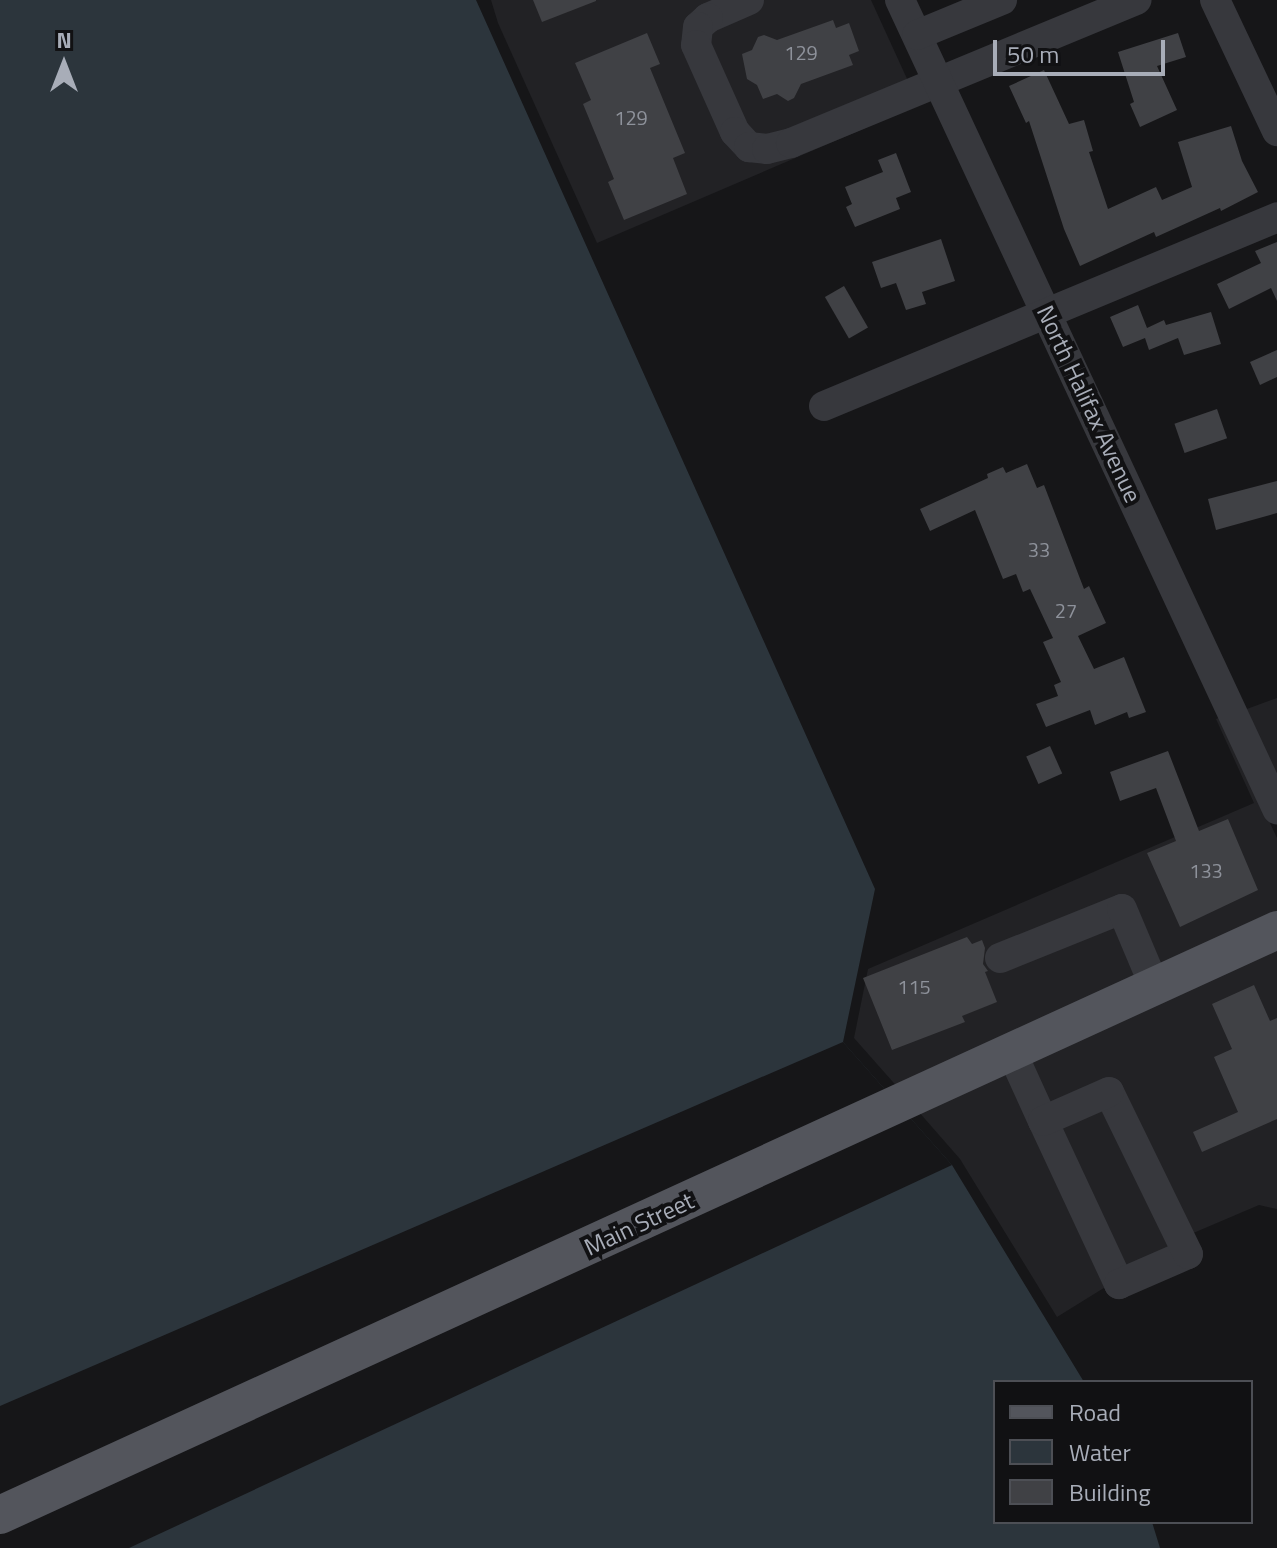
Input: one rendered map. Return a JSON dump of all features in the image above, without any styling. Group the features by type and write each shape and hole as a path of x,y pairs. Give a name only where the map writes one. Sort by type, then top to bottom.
{"main road":[{"name":"Main Street","path":"0,1515 1277,930"}],"street":[{"path":"749,0 708,18 698,27 696,45 735,132 749,147 767,149 791,143 937,80 1137,0"},
{"name":"North Halifax Avenue","path":"900,0 1277,809"},
{"path":"917,35 1002,0"},
{"path":"1215,0 1277,131"},
{"path":"824,406 1277,217"},
{"path":"1000,958 1122,909 1155,987"},
{"path":"1012,1053 1043,1121 1119,1284 1188,1254 1109,1092 1043,1121"}],"shaded area":[{"path":"491,0 871,0 919,105 597,243 498,23"},
{"path":"1277,698 1277,781 1244,710"},
{"path":"1221,717 1277,838 1277,915 900,1090 854,1038 868,969 1254,803 1216,719"},
{"path":"1277,945 1277,1209 1259,1205 1191,1234 1057,1317 960,1159 918,1111"}],"water":[{"path":"0,0 476,0 875,889 843,1042 952,1165 1083,1380 993,1380 993,1524 1153,1524 1160,1548 0,1548"}],"pier":[{"path":"843,1042 952,1165 129,1548 0,1548 0,1406"}],"building":[{"path":"533,0 596,0 596,1 542,22"},
{"path":"833,20 836,28 849,23 859,51 849,55 853,65 801,84 794,98 788,101 777,94 763,99 757,85 747,79 742,54 752,50 758,37 764,35 777,40"},
{"path":"647,33 660,64 650,68 685,153 673,158 687,194 624,220 608,182 614,179 583,104 591,100 575,63"},
{"path":"1178,33 1186,57 1157,66 1177,110 1140,127 1130,104 1134,102 1118,52"},
{"path":"1044,70 1069,124 1084,120 1093,151 1089,152 1108,209 1156,187 1162,200 1192,187 1178,142 1231,126 1242,161 1258,192 1221,211 1220,208 1156,237 1154,232 1080,266 1064,229 1029,121 1026,123 1009,86"},
{"path":"896,153 911,192 896,198 900,209 855,227 846,207 852,204 845,187 883,172 878,160"},
{"path":"941,239 955,281 922,292 926,304 906,310 896,283 881,288 872,262"},
{"path":"1277,242 1277,301 1271,288 1229,309 1217,284 1261,263 1255,251"},
{"path":"844,286 868,328 849,339 825,297"},
{"path":"1138,305 1147,328 1164,320 1166,325 1211,312 1221,344 1184,355 1178,338 1149,350 1145,338 1123,347 1110,317"},
{"path":"1277,350 1277,377 1260,385 1250,362"},
{"path":"1217,409 1227,438 1185,453 1174,424"},
{"path":"1027,464 1037,488 1044,485 1084,589 1089,586 1106,623 1078,636 1094,669 1124,657 1146,712 1129,718 1127,712 1095,725 1090,710 1046,727 1036,704 1058,696 1054,685 1061,682 1043,642 1053,638 1030,589 1023,592 1016,574 1003,579 975,510 930,531 920,509 988,478 987,474 1003,467 1006,473"},
{"path":"1277,481 1277,513 1216,530 1208,499"},
{"path":"1050,746 1062,773 1038,784 1026,757"},
{"path":"1168,751 1199,831 1228,819 1258,890 1180,927 1147,853 1176,841 1156,788 1120,801 1110,772"},
{"path":"967,937 972,944 982,940 985,948 983,964 997,1002 962,1016 965,1022 892,1050 863,978"},
{"path":"1254,985 1270,1021 1277,1018 1277,1119 1202,1152 1193,1132 1238,1112 1214,1057 1232,1049 1212,1004"}]}
